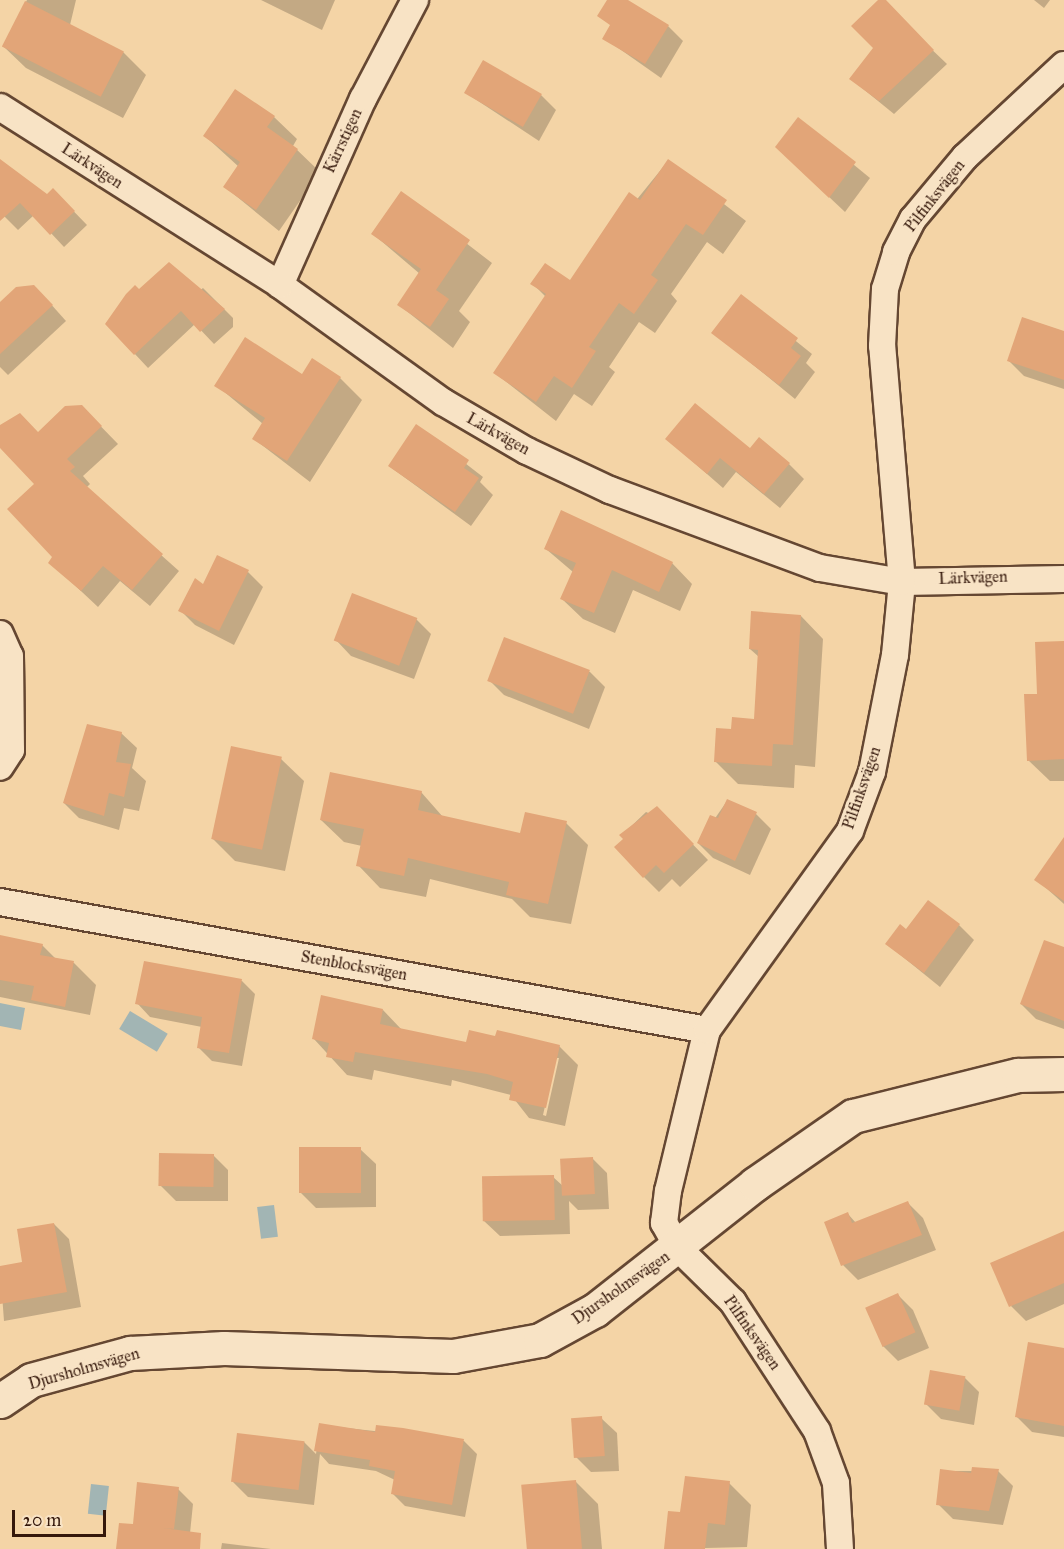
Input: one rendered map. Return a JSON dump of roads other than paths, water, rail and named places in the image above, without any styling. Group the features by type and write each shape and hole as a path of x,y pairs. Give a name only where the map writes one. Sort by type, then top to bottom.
{"street":[{"name":"Kärrstigen","path":"280,285 355,115 416,0"},
{"name":"Pilfinksvägen","path":"840,1549 836,1483 817,1431 734,1302 678,1248 663,1223 668,1191 707,1030 850,831 884,718 902,582 882,346 885,288 896,252 913,219 965,157 1064,64"},
{"name":"Lärkvägen","path":"0,107 280,285 443,402 553,463 758,549 820,568 902,582 1064,579"},
{"path":"0,634 10,656 11,750 0,767"},
{"name":"Stenblocksvägen","path":"0,902 707,1030"},
{"name":"Djursholmsvägen","path":"0,1401 31,1380 130,1353 224,1348 453,1356 501,1352 540,1340 595,1310 678,1248 755,1184 853,1116 1018,1076 1064,1074"}]}
